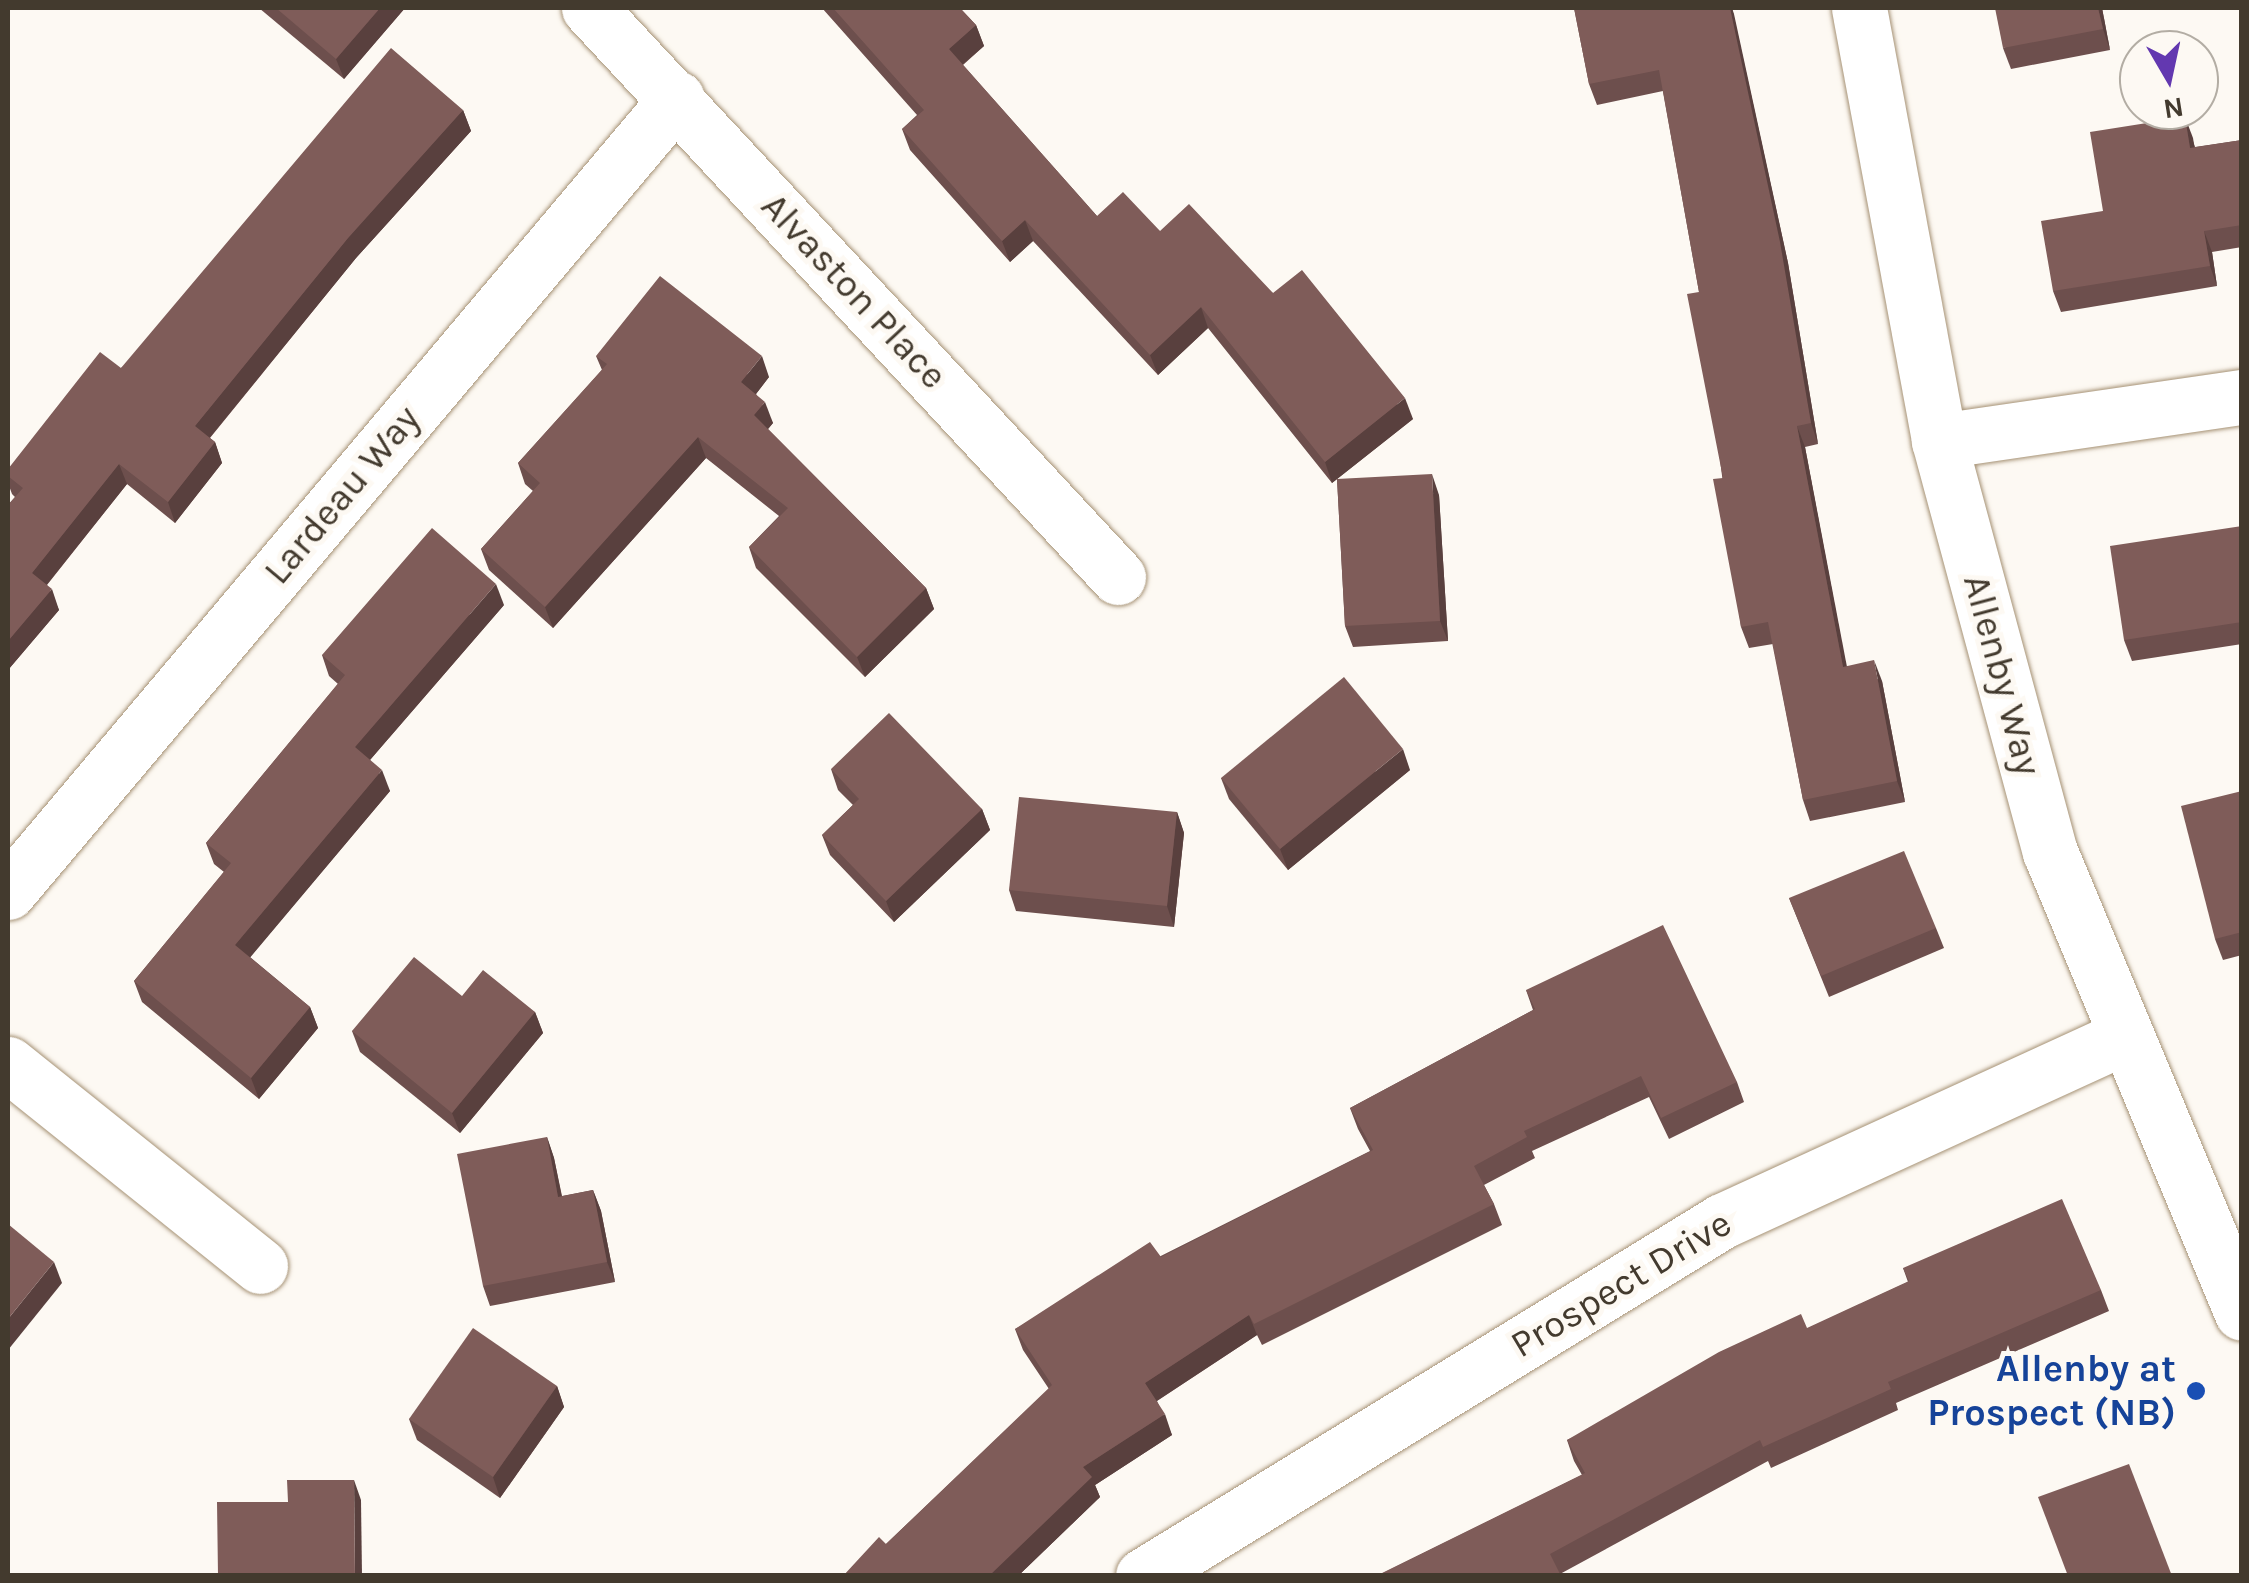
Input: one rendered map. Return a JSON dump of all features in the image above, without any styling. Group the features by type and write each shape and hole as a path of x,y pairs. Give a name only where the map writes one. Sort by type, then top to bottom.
{"street":[{"name":"Alvaston Place","path":"589,8 677,98 1118,577"},
{"name":"Allenby Way","path":"1858,8 1939,441 2050,852 2123,1037 2242,1313"},
{"name":"Lardeau Way","path":"8,892 677,98"},
{"path":"1939,441 2242,397"},
{"name":"Prospect Drive","path":"1143,1576 1722,1221 2123,1037"},
{"path":"8,1064 260,1266"}],"building":[{"path":"276,8 380,8 336,59"},
{"path":"833,8 960,8 976,25 949,49 1097,216 1123,192 1160,231 1189,204 1273,293 1302,270 1405,398 1325,462 1201,307 1150,355 1025,220 1002,241 902,129 924,110"},
{"path":"1574,8 1730,8 1780,242 1811,423 1797,426 1843,667 1874,660 1897,781 1803,800 1768,622 1741,627 1713,479 1723,478 1687,294 1699,292 1659,70 1589,84"},
{"path":"1995,8 2098,8 2103,29 2003,48"},
{"path":"391,48 463,110 348,238 195,426 215,442 168,502 119,464 32,573 52,589 8,641 8,505 23,488 8,476 8,469 100,352 121,368"},
{"path":"2119,127 2187,130 2190,148 2242,140 2242,225 2204,231 2210,266 2053,291 2041,221 2103,211 2090,132"},
{"path":"660,276 762,356 741,382 765,402 754,415 926,588 857,657 749,547 788,508 698,437 545,607 481,549 540,483 518,463 607,364 596,356"},
{"path":"1432,474 1440,621 1345,626 1337,479"},
{"path":"2242,526 2242,622 2124,640 2110,546"},
{"path":"432,528 496,584 355,747 382,770 235,945 310,1007 251,1078 134,981 231,863 206,843 345,675 322,655"},
{"path":"1344,677 1403,749 1280,849 1221,778"},
{"path":"889,713 982,809 886,901 822,835 859,799 831,769"},
{"path":"2242,791 2242,932 2215,939 2181,806"},
{"path":"1019,797 1177,812 1167,906 1009,890"},
{"path":"1904,851 1936,928 1821,976 1789,898"},
{"path":"1663,925 1737,1082 1661,1118 1641,1076 1524,1131 1527,1137 1474,1166 1494,1204 1254,1324 1249,1315 1145,1383 1165,1414 1083,1467 1092,1477 989,1576 843,1576 879,1537 886,1544 1052,1385 1015,1329 1150,1242 1161,1257 1373,1150 1350,1108 1535,1009 1526,990"},
{"path":"414,957 462,996 483,970 535,1012 452,1113 352,1031"},
{"path":"547,1137 558,1197 593,1190 607,1262 483,1286 457,1154"},
{"path":"2062,1199 2101,1290 1888,1382 1891,1389 1763,1447 1760,1440 1550,1554 1561,1576 1376,1576 1585,1473 1567,1440 1719,1352 1801,1314 1807,1328 1909,1281 1903,1268"},
{"path":"8,1224 54,1262 8,1319"},
{"path":"473,1328 557,1386 493,1477 409,1419"},
{"path":"2129,1464 2172,1576 2068,1576 2038,1497"},
{"path":"287,1480 354,1480 355,1576 218,1576 217,1502 288,1502"}],"place":[{"name":"Allenby at Prospect (NB)","path":"2196,1391"}]}
